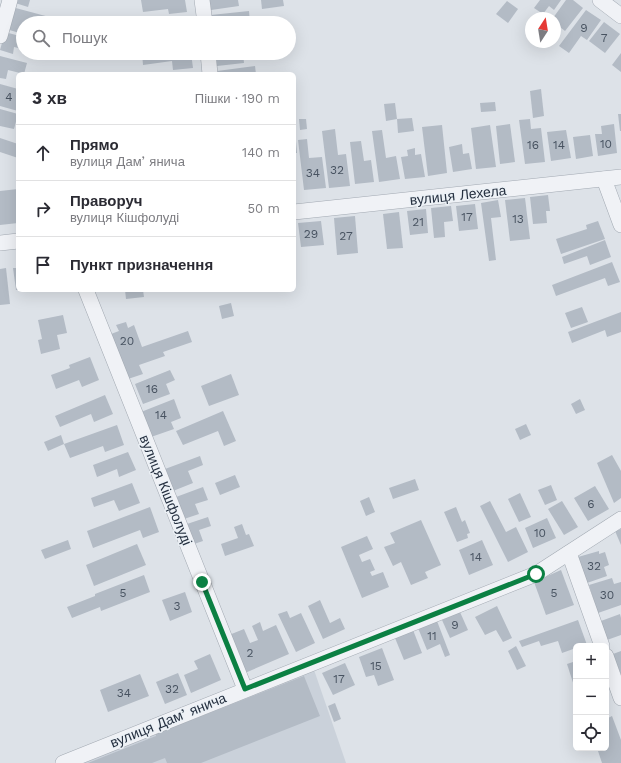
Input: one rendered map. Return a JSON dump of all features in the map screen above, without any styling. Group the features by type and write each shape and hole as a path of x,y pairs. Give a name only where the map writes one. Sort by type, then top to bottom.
{"street":[{"path":"0,36 10,0"},
{"path":"202,0 204,16"},
{"path":"600,0 621,16"},
{"path":"209,60 210,72"},
{"name":"вулиця Лехела","path":"296,212 621,177"},
{"path":"604,179 621,225"},
{"path":"0,243 16,241"},
{"name":"вулиця Кішфолуді","path":"87,292 245,689"},
{"name":"вулиця Дамʼянича","path":"63,763 536,574 621,519"},
{"path":"569,553 601,643"},
{"path":"609,664 621,698"}],"shaded area":[{"path":"313,667 346,763 81,763"}],"building":[{"path":"13,0 30,0 28,7 12,2"},
{"path":"141,0 185,0 187,12 169,14 168,9 143,12"},
{"path":"209,0 238,0 239,6 211,10"},
{"path":"261,0 283,0 284,6 262,9"},
{"path":"540,0 561,0 554,10 549,6 544,12 540,12 534,8"},
{"path":"566,0 573,0 583,8 565,31 561,28 561,12 557,12"},
{"path":"507,1 518,9 508,23 496,14"},
{"path":"12,7 46,16 16,16 16,32 6,29"},
{"path":"586,10 601,20 587,40 581,36 569,53 561,47 561,43"},
{"path":"249,11 249,16 211,16"},
{"path":"604,22 620,34 605,53 589,41"},
{"path":"5,32 16,35 16,47 14,47 13,54 0,50"},
{"path":"621,53 621,72 612,65"},
{"path":"0,56 27,63 25,72 8,70 6,79 0,78"},
{"path":"143,60 192,60 193,68 173,70 172,61 143,65"},
{"path":"216,60 244,60 244,63 217,66"},
{"path":"255,66 256,72 217,72"},
{"path":"0,84 16,88 16,110 0,106"},
{"path":"541,89 544,116 533,118 530,91"},
{"path":"495,102 496,111 481,112 480,103"},
{"path":"395,103 397,119 386,121 384,104"},
{"path":"0,109 16,113 14,129 0,126"},
{"path":"618,114 621,114 621,131 620,131"},
{"path":"412,118 414,131 398,133 397,119"},
{"path":"299,119 306,119 307,129 300,130"},
{"path":"530,119 531,129 541,128 545,162 525,164 519,120"},
{"path":"510,124 515,162 500,164 496,126"},
{"path":"614,124 617,153 598,156 595,134 602,134 601,126"},
{"path":"442,125 447,173 428,176 422,127"},
{"path":"490,125 496,167 476,169 471,128"},
{"path":"335,129 338,155 346,154 350,186 329,188 322,131"},
{"path":"382,130 386,158 396,156 400,179 379,182 372,131"},
{"path":"566,130 571,158 551,161 547,132"},
{"path":"590,135 593,156 576,159 573,137"},
{"path":"0,138 16,143 16,157 0,152"},
{"path":"307,139 309,158 322,157 326,188 304,190 298,140"},
{"path":"361,141 364,161 371,160 374,182 355,184 350,142"},
{"path":"462,144 463,154 469,153 472,169 453,172 449,147"},
{"path":"415,148 415,155 421,154 425,177 405,179 401,157 408,156 407,150"},
{"path":"16,189 16,223 0,225 0,191"},
{"path":"548,195 550,211 546,211 547,223 533,224 530,197"},
{"path":"525,198 530,239 510,241 505,200"},
{"path":"498,200 501,217 491,218 496,260 489,261 481,203"},
{"path":"475,204 478,229 459,231 456,206"},
{"path":"451,206 453,221 444,222 445,237 434,238 431,208"},
{"path":"426,209 428,233 410,235 407,211"},
{"path":"399,212 403,248 387,249 383,214"},
{"path":"355,216 358,253 337,255 334,218"},
{"path":"321,221 324,245 301,247 298,223"},
{"path":"598,221 605,239 561,254 556,239 587,229 586,225"},
{"path":"605,240 611,257 590,265 587,256 564,264 562,257"},
{"path":"612,262 620,282 608,286 605,278 556,296 552,285"},
{"path":"6,268 10,304 0,305 0,269"},
{"path":"13,268 16,268 16,290"},
{"path":"125,292 143,292 144,297 126,299"},
{"path":"231,303 234,316 222,319 219,306"},
{"path":"582,307 588,322 571,328 565,313"},
{"path":"621,312 621,332 607,337 605,330 572,343 568,332"},
{"path":"63,315 67,333 57,335 60,349 41,354 38,340 42,339 38,320"},
{"path":"126,322 128,328 134,325 142,347 188,331 192,342 163,352 165,356 139,365 143,374 128,379 111,334 119,331 116,325"},
{"path":"90,357 99,380 82,387 79,380 56,389 51,375 70,368 69,365"},
{"path":"170,370 175,380 166,384 170,394 143,404 135,384"},
{"path":"231,374 239,395 209,406 201,386"},
{"path":"105,395 113,414 94,422 91,414 60,427 55,416"},
{"path":"174,399 181,418 171,422 174,429 151,437 141,412"},
{"path":"580,399 585,410 576,414 571,404"},
{"path":"223,411 236,441 224,446 218,431 183,445 176,431"},
{"path":"526,424 531,435 520,440 515,429"},
{"path":"117,425 124,445 105,452 103,446 70,458 64,444"},
{"path":"61,435 64,444 48,451 44,442"},
{"path":"128,452 136,470 119,477 117,469 97,477 93,465"},
{"path":"612,455 621,471 621,498 614,503 597,463"},
{"path":"200,456 203,465 188,471 193,483 173,491 165,469"},
{"path":"235,475 240,487 220,495 215,483"},
{"path":"415,479 419,490 393,499 389,488"},
{"path":"132,483 140,503 119,511 114,500 94,507 91,498"},
{"path":"551,485 557,500 545,505 538,490"},
{"path":"595,486 609,509 588,521 574,498"},
{"path":"203,487 208,500 195,504 199,514 184,519 176,497"},
{"path":"520,493 531,517 519,522 508,499"},
{"path":"369,497 375,512 366,516 360,501"},
{"path":"490,501 506,532 516,527 528,552 508,562 480,506"},
{"path":"562,501 578,527 564,535 548,509"},
{"path":"150,507 159,532 143,538 140,530 93,548 87,531"},
{"path":"456,507 462,522 465,520 470,533 467,534 468,538 457,542 444,512"},
{"path":"208,517 211,526 199,530 203,541 194,544 187,524"},
{"path":"547,518 556,538 533,548 525,528"},
{"path":"421,520 441,565 425,572 428,578 411,585 401,562 393,566 384,547 395,543 390,533"},
{"path":"242,524 246,535 249,534 254,546 225,556 221,544 238,538 234,527"},
{"path":"621,529 621,545 615,531"},
{"path":"367,536 373,549 359,555 362,562 370,559 375,570 370,572 372,576 383,572 389,587 362,598 341,547"},
{"path":"68,540 71,549 45,559 41,550"},
{"path":"482,540 493,565 469,575 459,550"},
{"path":"137,544 146,565 94,586 86,565"},
{"path":"599,551 599,554 605,552 609,565 604,567 607,576 587,583 578,557"},
{"path":"561,570 574,605 546,615 534,582"},
{"path":"144,575 150,592 101,611 100,607 72,618 67,607 95,596 95,594"},
{"path":"612,578 614,584 621,582 621,605 598,613 589,585"},
{"path":"185,592 192,612 170,621 162,600"},
{"path":"320,600 330,623 340,618 345,629 323,639 308,606"},
{"path":"497,606 512,638 503,642 496,630 485,635 475,617"},
{"path":"287,611 290,618 301,613 315,643 296,652 278,614"},
{"path":"460,612 468,630 450,638 442,620"},
{"path":"620,614 621,635 607,640 601,621"},
{"path":"578,620 586,643 573,643 573,649 562,653 558,641 541,646 539,641 522,647 519,641"},
{"path":"437,621 450,655 445,657 440,644 427,650 418,628"},
{"path":"260,622 263,631 276,625 289,654 245,673 229,635 244,629 250,643 258,640 252,626"},
{"path":"413,630 422,653 404,660 395,638"},
{"path":"516,646 526,666 517,670 508,651"},
{"path":"382,648 394,680 378,686 374,675 366,677 359,657"},
{"path":"621,651 621,675 613,654"},
{"path":"210,654 221,680 191,693 184,675 198,669 194,661"},
{"path":"573,662 573,683 567,664"},
{"path":"345,663 355,685 333,695 322,673"},
{"path":"178,673 187,695 165,704 156,682"},
{"path":"140,674 149,696 108,712 100,690"},
{"path":"304,676 320,716 201,763 167,763 165,758 152,763 88,763 156,736 156,734"},
{"path":"335,703 341,719 334,722 328,706"},
{"path":"612,716 621,740 621,763 602,763 598,751 609,751 609,718"}],"route":[{"path":"202,582 245,689 536,574"}]}
